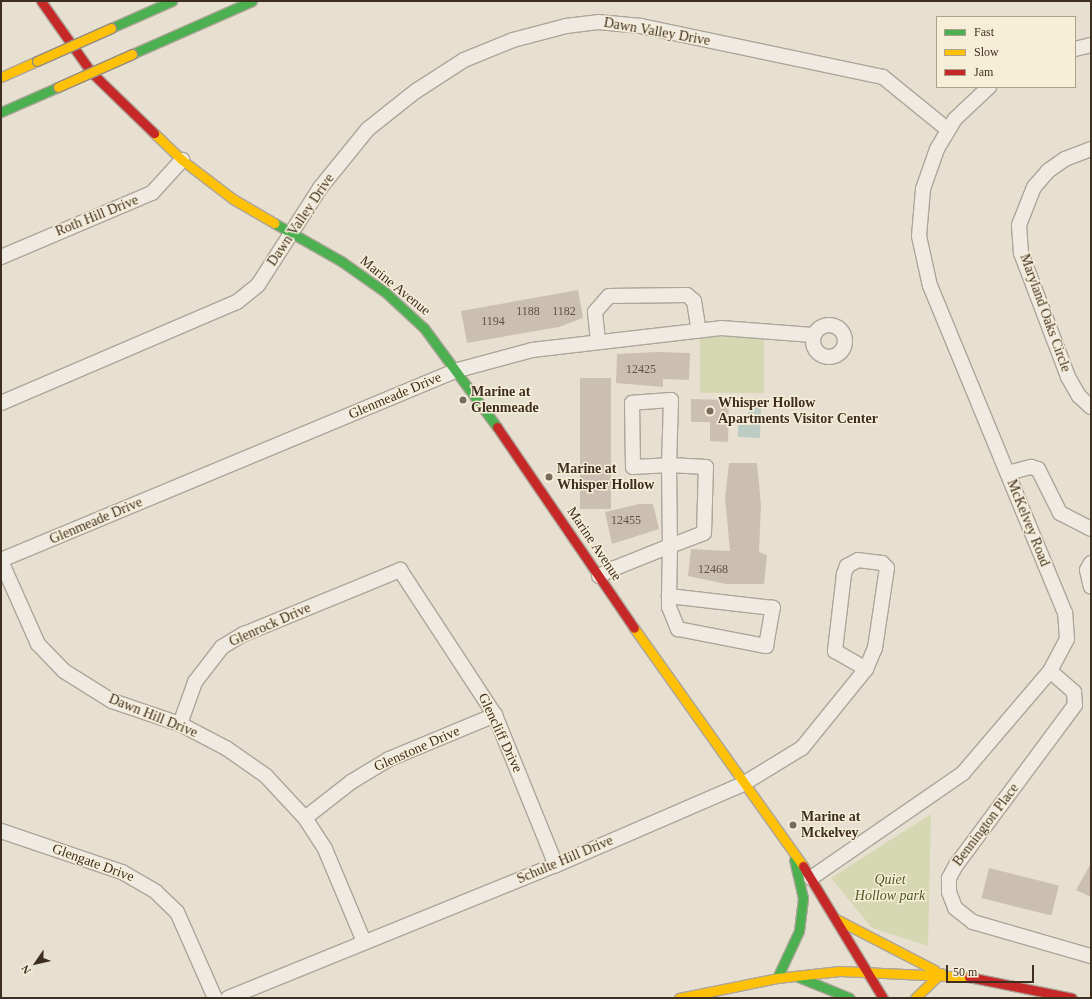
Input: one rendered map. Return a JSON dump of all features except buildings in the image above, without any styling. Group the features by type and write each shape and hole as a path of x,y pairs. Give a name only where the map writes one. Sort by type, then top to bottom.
{"main road":[{"name":"Marine Avenue","path":"41,1 87,66 118,100 182,160 233,199 292,235 341,261 385,292 424,328 458,370 743,784 811,878 883,998"},
{"path":"1,77 172,1"},
{"path":"1,112 252,1"},
{"path":"776,978 799,931 803,898 792,852"},
{"path":"836,919 941,973"},
{"path":"679,998 793,975 867,971 941,973 1017,984 1072,998"},
{"path":"915,998 941,973"},
{"path":"793,975 850,998"}],"street":[{"name":"Dawn Valley Drive","path":"1,403 237,302 258,285 292,235 320,188 368,129 416,91 464,60 513,40 566,26 598,22 641,26 883,77 948,130"},
{"path":"1076,49 1091,45"},
{"name":"McKelvey Road","path":"811,878 963,773 1050,671 1067,639 1066,620 922,260 919,236 923,189 948,130 964,108 988,88"},
{"name":"Maryland Oaks Circle","path":"1091,149 1065,158 1048,171 1034,187 1019,225 1021,253 1068,376 1079,396 1091,407"},
{"name":"Roth Hill Drive","path":"1,257 152,193 182,160"},
{"path":"598,341 595,312 609,296 687,295 694,301 699,331"},
{"name":"Glenmeade Drive","path":"1,561 458,370 532,350 598,341 721,328 813,335"},
{"path":"599,576 670,546 704,533 706,467 669,465 633,467 632,403 670,400 669,465 670,546 669,596 669,607 678,629 766,646 773,608 669,596"},
{"path":"1008,474 1031,467 1038,470 1060,513 1091,529"},
{"name":"Schulte Hill Drive","path":"228,998 556,865 743,784 802,748 866,670 875,648 887,568 882,563 858,560 847,566 844,574 835,651 866,670"},
{"name":"Dawn Hill Drive","path":"1,561 38,644 64,672 112,700 180,724 226,748 266,776 306,818 325,849 364,942"},
{"path":"1091,563 1087,570 1091,587"},
{"name":"Glenrock Drive","path":"180,724 195,682 222,647 244,634 400,570"},
{"name":"Glencliff Drive","path":"400,570 495,715 556,865"},
{"name":"Bennington Place","path":"1050,671 1074,692 1075,705 956,865 949,878 949,892 955,908 973,922 1091,956"},
{"name":"Glenstone Drive","path":"306,818 350,782 389,760 495,715"},
{"name":"Glengate Drive","path":"1,831 122,872 156,892 177,912 215,998"}],"green space":[{"path":"700,337 764,337 764,393 700,393"},
{"name":"Quiet Hollow park","path":"931,814 928,946 872,928 831,878"}],"shaded area":[{"path":"748,404 761,404 760,438 738,437 738,425 752,425 752,420 748,420"}],"traffic: fast":[{"path":"111,28 172,1"},
{"path":"132,54 252,1"},
{"path":"1,112 58,87"},
{"path":"274,223 341,261 385,292 424,328 497,427"},
{"path":"777,978 799,931 803,898 794,860"},
{"path":"796,976 850,998"}],"traffic: slow":[{"path":"37,61 111,28"},
{"path":"58,87 132,54"},
{"path":"1,77 37,61"},
{"path":"154,133 182,160 233,199 274,223"},
{"path":"634,628 803,866"},
{"path":"836,919 935,970"},
{"path":"679,998 777,978 840,971 969,977"},
{"path":"915,998 941,973"}],"traffic: jam":[{"path":"41,1 91,72 154,133"},
{"path":"497,427 634,628"},
{"path":"803,866 883,998"},
{"path":"969,977 1072,998"}],"place":[{"name":"Marine at Glenmeade","path":"463,400"},
{"name":"Whisper Hollow Apartments Visitor Center","path":"710,411"},
{"name":"Marine at Whisper Hollow","path":"549,477"},
{"name":"Marine at Mckelvey","path":"793,825"}]}
